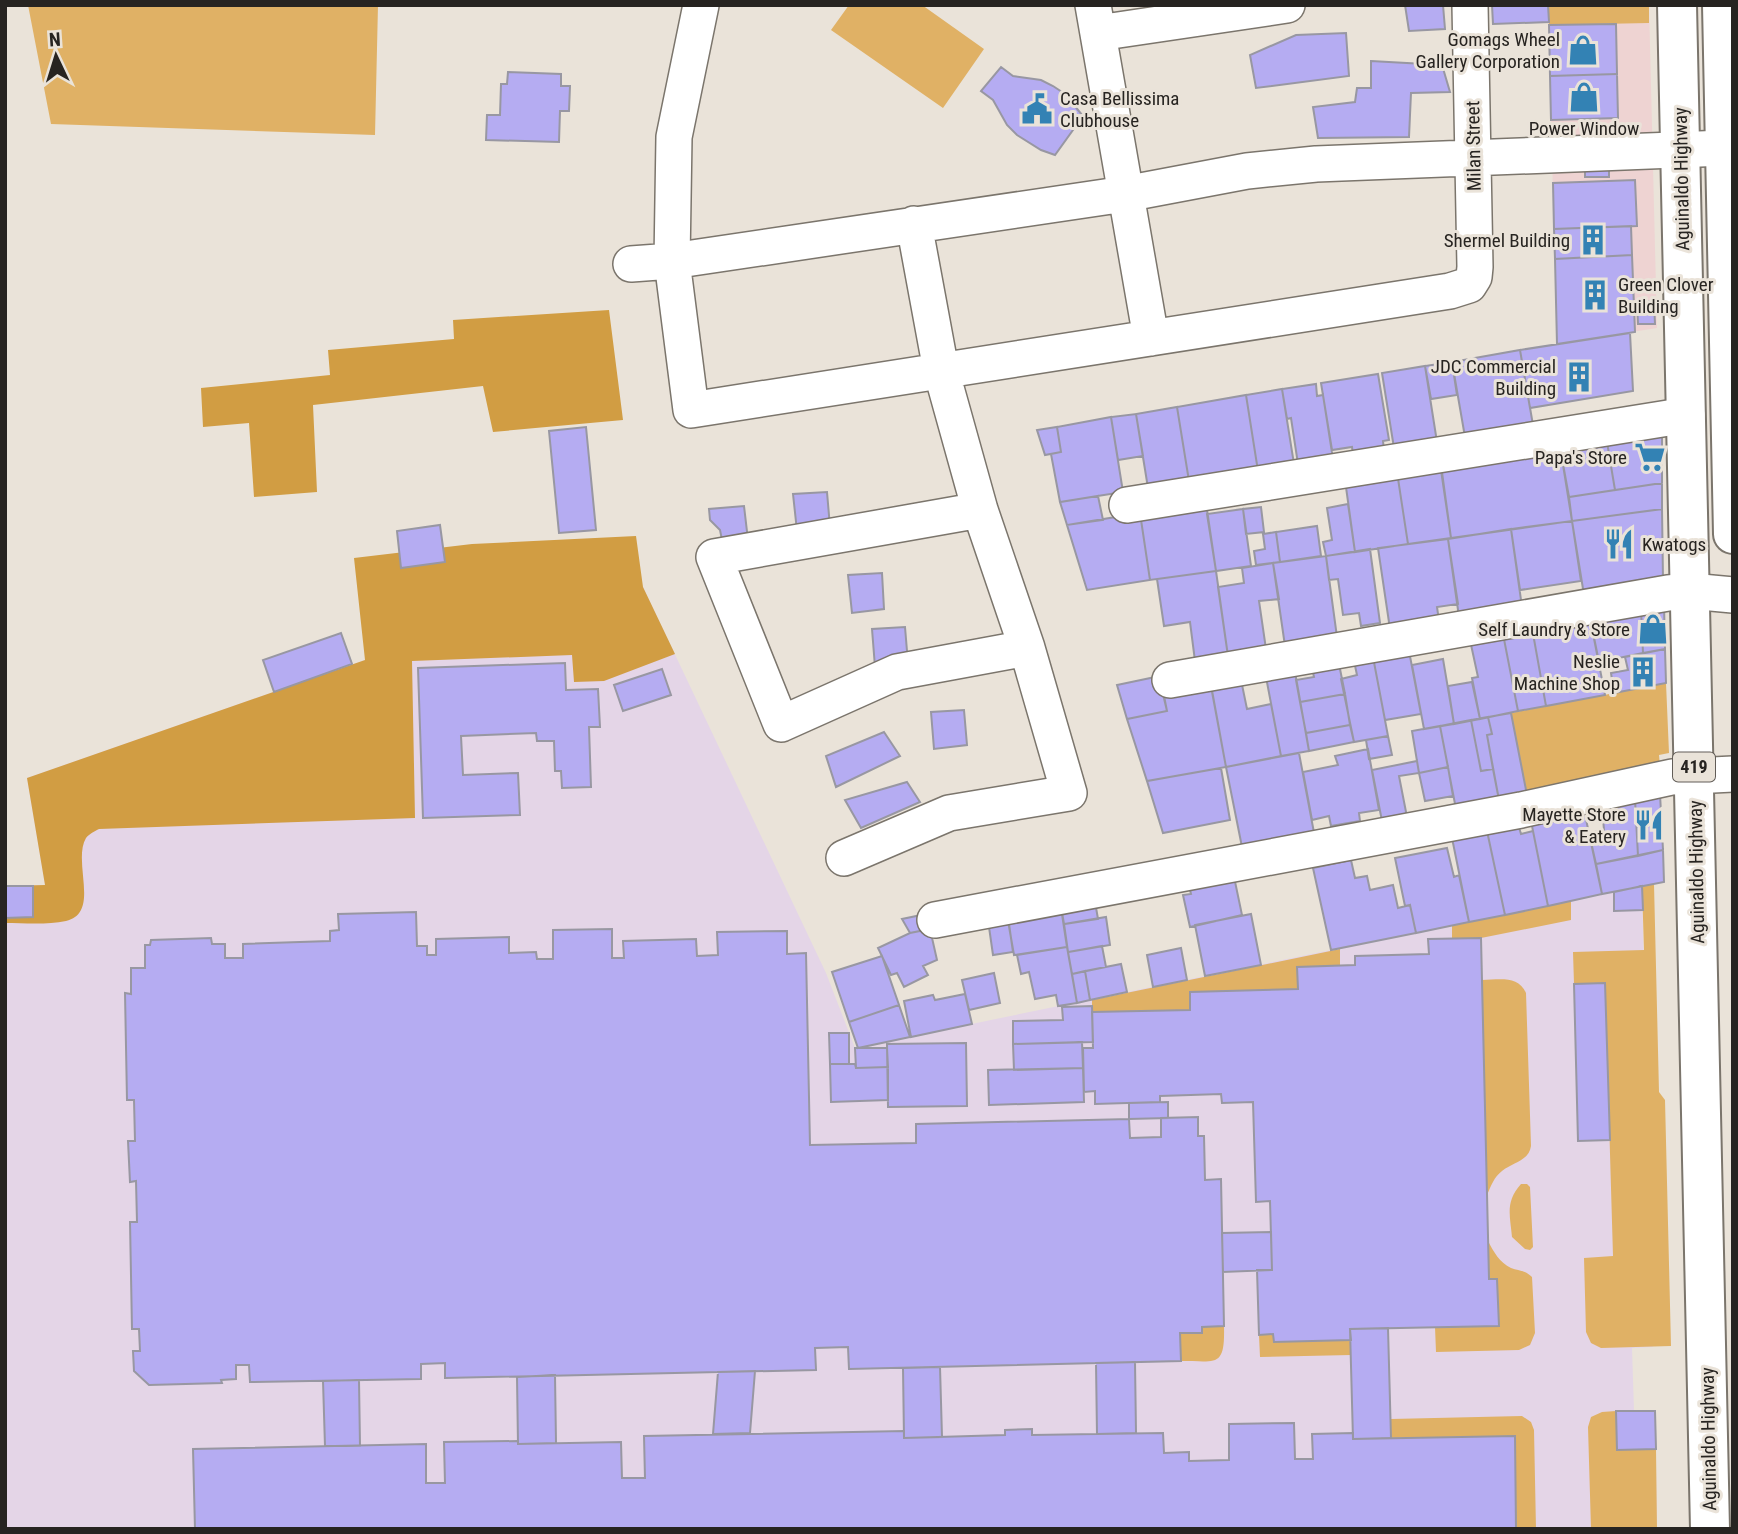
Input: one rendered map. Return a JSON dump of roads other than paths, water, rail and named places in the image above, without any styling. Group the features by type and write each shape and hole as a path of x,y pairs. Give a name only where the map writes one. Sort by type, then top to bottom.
{"highway":[{"name":"Aguinaldo Highway","path":"1677,5 1710,1529"},
{"path":"1722,5 1733,534"}],"street":[{"path":"701,5 674,138 673,261 691,410 1151,338 1096,19 1287,5"},
{"name":"Milan Street","path":"1151,338 1450,291 1469,285 1474,277 1475,267 1470,5"},
{"path":"631,264 673,261 1125,194 1247,171 1316,164 1473,156 1725,148"},
{"path":"844,858 949,813 1069,793 1027,648 980,510 941,370 914,224"},
{"path":"1127,505 1686,415"},
{"path":"980,510 714,557 781,724 897,672 1027,648"},
{"path":"1170,680 1668,593 1690,591 1733,596"},
{"path":"935,920 1521,810 1672,777 1733,774"}],"place":[{"name":"Gomags Wheel Gallery Corporation","path":"1583,50"},
{"name":"Power Window","path":"1584,97"},
{"name":"Casa Bellissima Clubhouse","path":"1037,109"},
{"name":"Shermel Building","path":"1593,240"},
{"name":"Green Clover Building","path":"1595,295"},
{"name":"JDC Commercial Building","path":"1579,377"},
{"name":"Papa's Store","path":"1650,457"},
{"name":"Kwatogs","path":"1619,544"},
{"name":"Self Laundry & Store","path":"1653,629"},
{"name":"Neslie Machine Shop","path":"1643,672"},
{"name":"Mayette Store & Eatery","path":"1649,825"}]}
